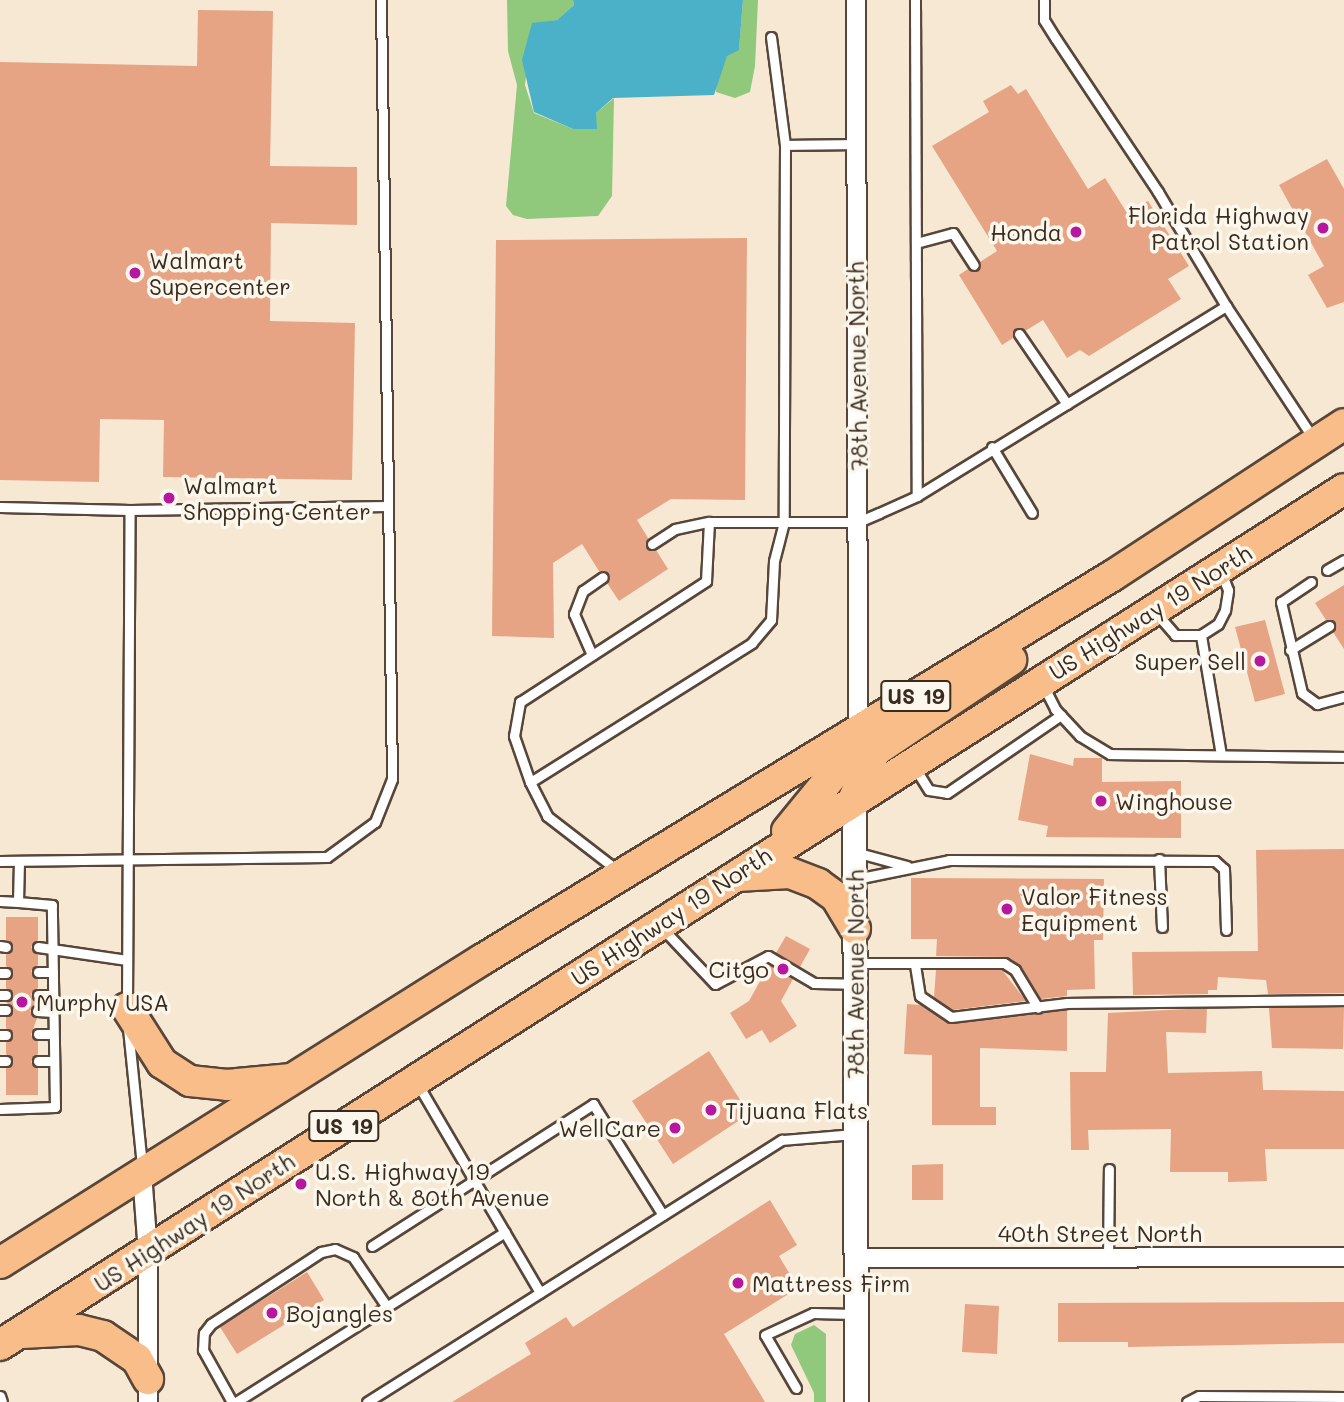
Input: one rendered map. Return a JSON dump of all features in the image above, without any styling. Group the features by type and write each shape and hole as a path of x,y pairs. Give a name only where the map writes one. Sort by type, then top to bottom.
{"highway":[{"name":"US 19","path":"0,1263 1112,576 1344,424"},
{"name":"US Highway 19 North","path":"9,1339 911,761 1344,489"},
{"path":"854,798 875,751 1090,608 1112,576"},
{"path":"769,853 837,770 858,731"},
{"path":"733,876 790,873 818,884 836,897 855,929"},
{"path":"127,1008 162,1063 190,1081 227,1085 296,1078"},
{"path":"9,1339 79,1330 103,1336 137,1359 148,1390"}],"street":[{"name":"78th Avenue North","path":"856,0 858,731"},
{"name":"78th Avenue North","path":"854,798 856,1402"},
{"path":"142,1173 148,1252 148,1390"},
{"name":"40th Street North","path":"856,1258 1344,1257"}],"lane":[{"path":"0,861 127,862 327,857 375,822 392,779 381,0"},
{"path":"915,0 917,496"},
{"path":"1044,0 1045,20 1056,39 1158,192 1226,306 1316,442"},
{"path":"530,782 751,643 771,620 774,561 784,522 785,145 771,37"},
{"path":"785,145 855,144"},
{"path":"916,243 953,233 974,265"},
{"path":"652,544 675,529 709,522 858,522 917,496 992,447 1226,306"},
{"path":"1019,334 1066,404"},
{"path":"992,447 1032,513"},
{"path":"0,507 130,510 387,506"},
{"path":"130,510 127,1008 142,1173"},
{"path":"624,876 547,816 530,782 514,736 520,702 706,581 709,522"},
{"path":"1327,570 1344,559"},
{"path":"1154,609 1175,635 1201,635 1218,624 1225,610 1228,590 1219,568"},
{"path":"592,655 574,614 583,591 603,577"},
{"path":"1311,582 1281,602 1301,694 1308,702 1342,698"},
{"path":"1290,650 1329,626"},
{"path":"1201,635 1221,755"},
{"path":"1041,680 1061,715 1080,736 1110,754 1344,757"},
{"path":"911,761 929,790 947,793 1061,715"},
{"path":"855,852 907,866"},
{"path":"1159,859 1162,927"},
{"path":"855,879 907,866 949,860 1215,861 1224,869 1226,930"},
{"path":"18,902 19,861"},
{"path":"0,901 52,905 55,1107 0,1110"},
{"path":"658,924 715,984 768,956 814,983 855,973 915,965 1004,964 1015,970 1038,1008"},
{"path":"38,947 52,948 76,956 127,960"},
{"path":"915,965 920,996 951,1017 1067,1003 1344,1000"},
{"path":"38,972 53,972"},
{"path":"38,995 53,995"},
{"path":"37,1011 54,1012"},
{"path":"38,1034 54,1034"},
{"path":"38,1061 54,1061"},
{"path":"415,1080 540,1293"},
{"path":"372,1246 593,1104 663,1215"},
{"path":"368,1402 782,1140 855,1133"},
{"path":"1108,1258 1109,1169"},
{"path":"387,1307 353,1256 335,1249 321,1252 211,1324 204,1333 204,1350 234,1402 387,1307 505,1232"},
{"path":"796,1388 765,1335 813,1313 856,1314"},
{"path":"0,1396 2,1402"},
{"path":"1187,1402 1199,1396 1344,1397"}],"green space":[{"path":"507,0 573,0 574,5 557,20 532,24 525,85 534,113 573,129 596,129 596,113 614,98 612,196 598,216 527,219 513,215 506,206 517,85 508,51"},
{"path":"743,0 758,0 755,66 750,92 735,98 716,92 717,74 727,55 739,49"},
{"path":"814,1325 826,1334 826,1402 814,1402 814,1393 791,1345 795,1334"}],"water":[{"path":"573,0 743,0 739,50 727,56 714,95 613,98 596,113 597,129 573,129 534,112 522,60 532,23 557,20 574,5"}],"building":[{"name":"Walmart Supercenter","path":"198,10 273,11 270,166 357,167 357,225 271,223 270,321 355,323 352,480 163,477 164,420 100,419 99,482 0,480 0,62 197,66"},
{"name":"Honda","path":"1011,85 1018,94 1026,89 1088,189 1105,178 1127,213 1148,201 1189,266 1168,279 1181,299 1089,356 1080,350 1067,358 1043,320 1025,331 1016,328 1013,338 1002,345 959,275 968,269 977,271 980,262 997,251 932,146 989,112 983,101"},
{"name":"Florida Highway Patrol Station","path":"1327,159 1344,189 1344,302 1327,308 1308,275 1324,266 1279,185"},
{"path":"747,238 745,500 671,499 637,520 648,538 646,547 656,550 668,569 619,601 607,583 609,574 599,571 582,544 553,563 554,638 492,636 496,240"},
{"path":"1344,585 1344,649 1333,632 1335,622 1326,620 1315,603"},
{"name":"Super Sell","path":"1265,620 1285,694 1255,702 1235,627"},
{"name":"Winghouse","path":"1030,754 1073,766 1074,758 1102,758 1102,782 1181,781 1181,838 1046,837 1048,826 1018,820"},
{"path":"1344,849 1344,993 1268,994 1266,980 1218,977 1217,990 1208,990 1208,994 1133,995 1132,952 1258,951 1256,850"},
{"name":"Valor Fitness Equipment","path":"911,878 1104,879 1103,940 1094,940 1095,989 1067,990 1067,996 1041,999 1021,966 1007,957 936,956 937,939 911,939"},
{"name":"Murphy USA","path":"6,917 38,917 38,940 31,947 38,954 38,965 31,971 38,979 38,988 31,994 37,1004 30,1011 37,1018 31,1035 38,1041 38,1054 31,1062 38,1068 38,1095 6,1095 6,1068 13,1062 6,1054 6,1042 13,1034 6,1028 6,1017 13,1009 6,1002 13,994 6,988 6,980 13,972 6,966 6,954 13,947 6,940"},
{"path":"786,936 810,949 800,967 776,953"},
{"path":"769,965 793,979 781,1001 797,1026 770,1043 762,1030 746,1039 730,1013 749,1001"},
{"path":"936,970 1002,970 1026,1001 953,1010 934,997"},
{"path":"907,1004 921,1005 952,1024 1067,1010 1067,1051 980,1048 980,1107 996,1107 996,1125 932,1125 932,1055 904,1054"},
{"path":"1344,1007 1343,1049 1272,1048 1269,1008"},
{"path":"1207,1008 1206,1033 1166,1032 1168,1073 1262,1071 1263,1090 1344,1091 1344,1149 1265,1149 1267,1181 1228,1182 1228,1172 1170,1172 1171,1129 1088,1130 1089,1150 1071,1150 1070,1072 1106,1072 1108,1013"},
{"path":"709,1051 749,1114 673,1164 632,1101"},
{"path":"943,1164 943,1200 912,1200 912,1165"},
{"path":"770,1200 797,1245 779,1256 798,1288 724,1334 765,1402 452,1402 531,1354 525,1343 566,1317 573,1327"},
{"name":"Bojangles","path":"307,1272 324,1300 237,1354 220,1327"},
{"path":"1344,1302 1344,1343 1128,1347 1128,1342 1058,1342 1058,1303"},
{"path":"965,1304 999,1306 997,1354 962,1352"}],"place":[{"name":"Florida Highway Patrol Station","path":"1323,228"},
{"name":"Honda","path":"1076,232"},
{"name":"Walmart Supercenter","path":"135,273"},
{"name":"Walmart Shopping Center","path":"169,498"},
{"name":"Super Sell","path":"1260,661"},
{"name":"Winghouse","path":"1101,801"},
{"name":"Valor Fitness Equipment","path":"1007,909"},
{"name":"Citgo","path":"783,969"},
{"name":"Murphy USA","path":"22,1002"},
{"name":"Tijuana Flats","path":"711,1110"},
{"name":"WellCare","path":"675,1128"},
{"name":"U.S. Highway 19 North & 80th Avenue","path":"301,1184"},
{"name":"Mattress Firm","path":"738,1283"},
{"name":"Bojangles","path":"272,1313"}]}
